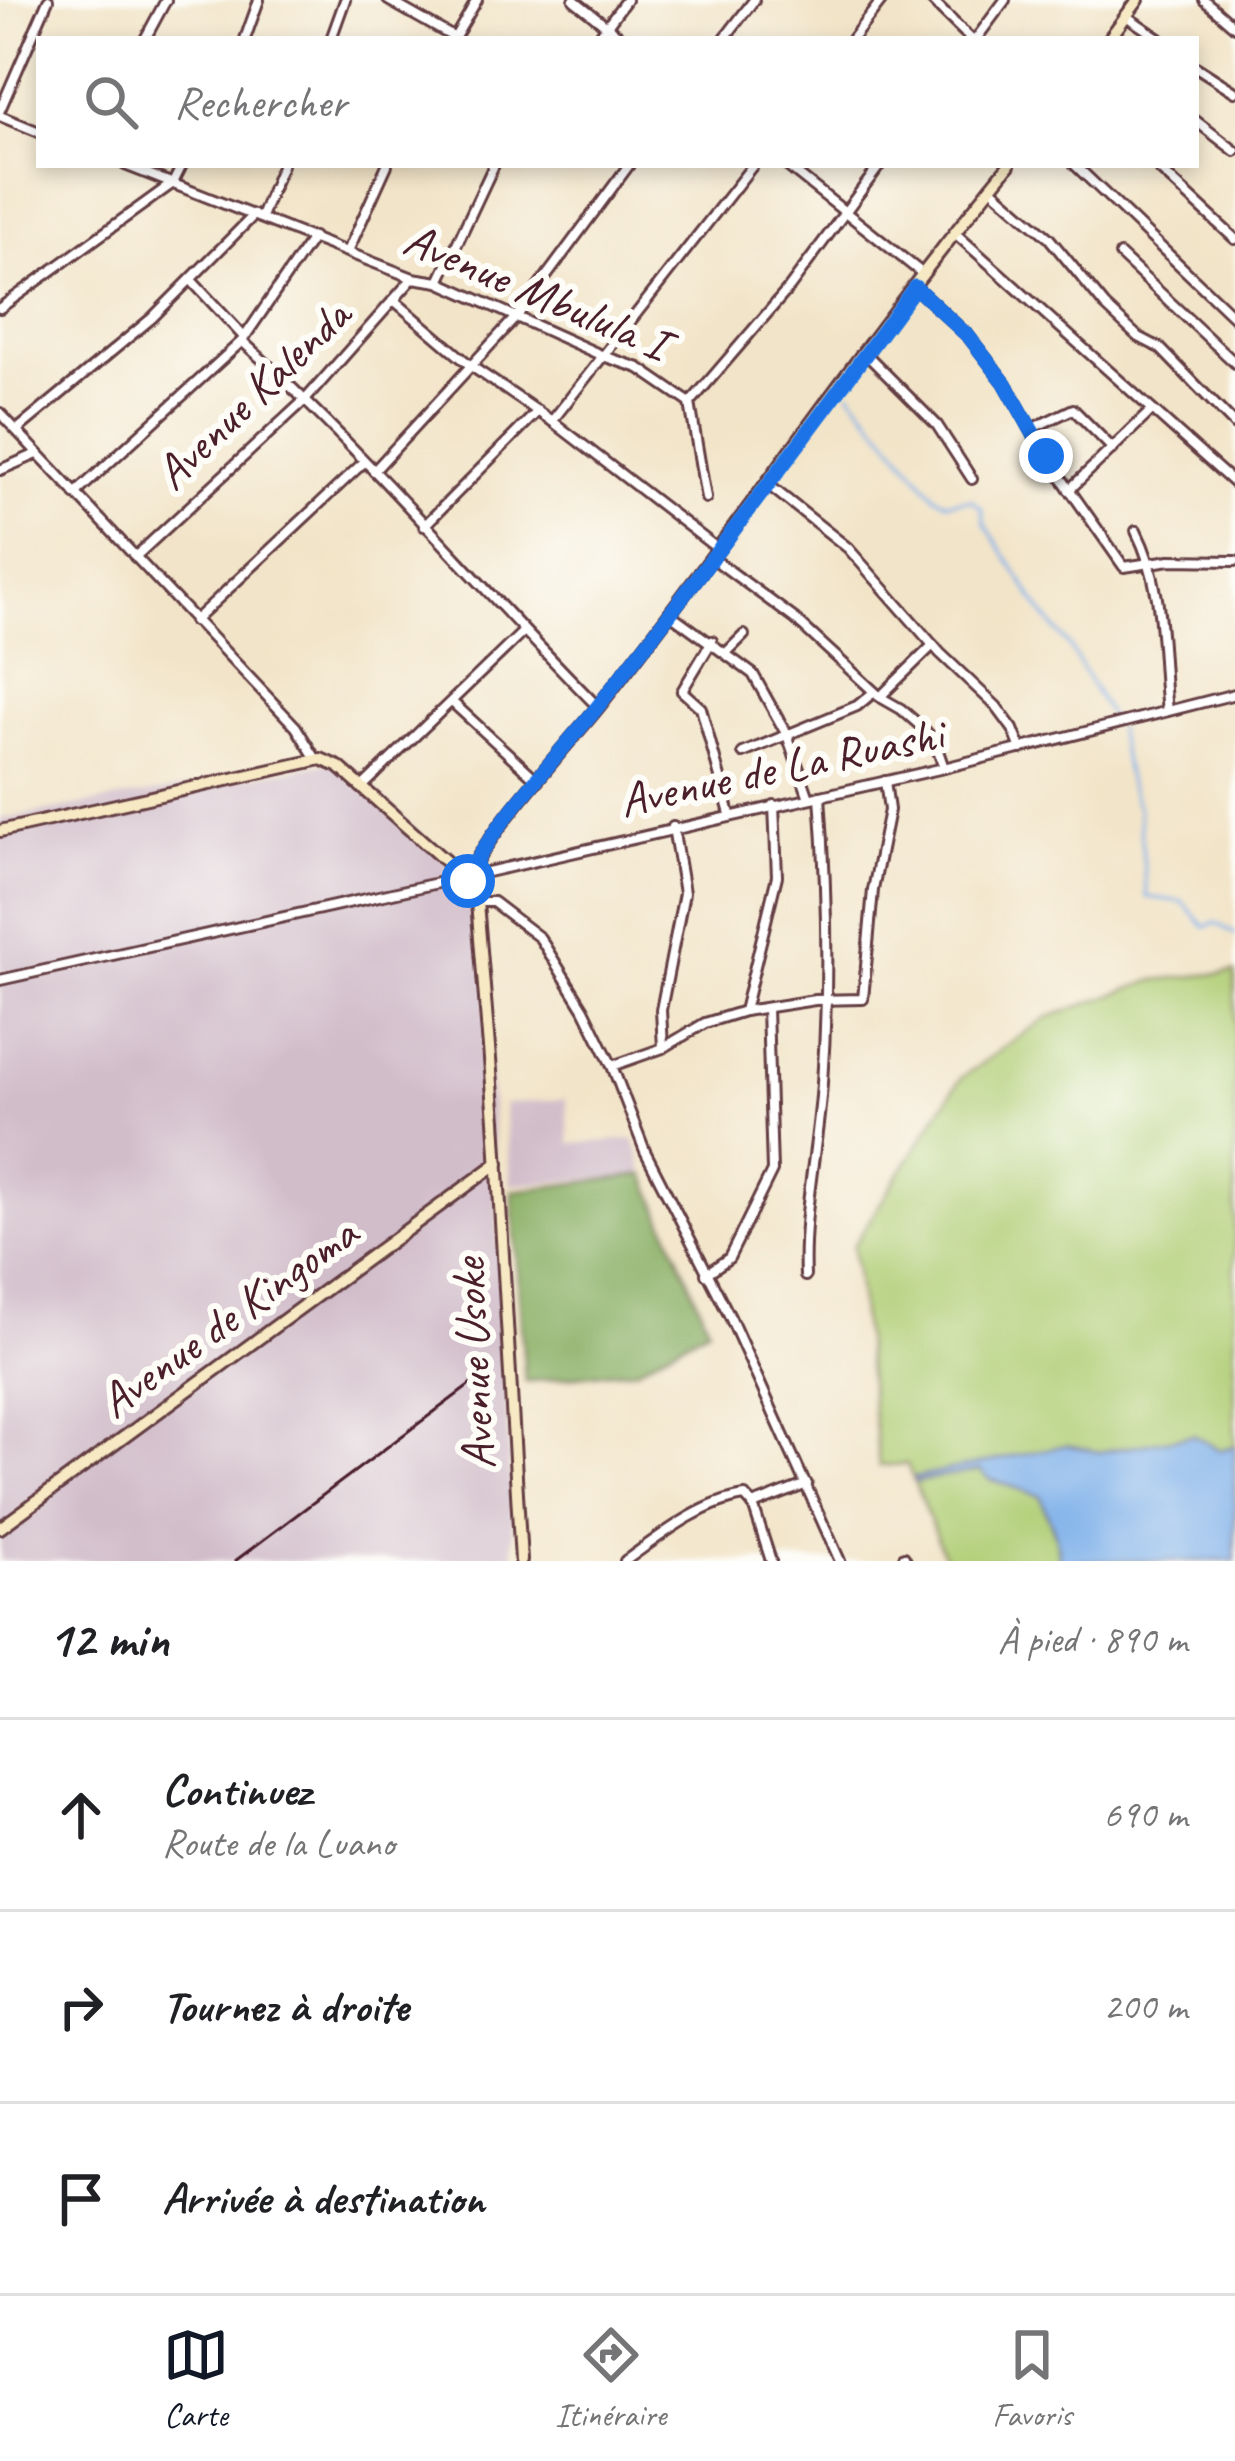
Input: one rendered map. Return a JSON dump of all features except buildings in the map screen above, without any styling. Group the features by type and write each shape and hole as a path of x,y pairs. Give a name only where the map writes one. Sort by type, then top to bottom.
{"street":[{"path":"36,131 0,113 48,0"},
{"path":"147,36 166,0"},
{"path":"246,36 259,0"},
{"path":"332,36 345,0"},
{"path":"388,0 450,36"},
{"path":"457,36 477,0"},
{"path":"574,0 620,36"},
{"path":"599,36 626,0"},
{"path":"726,36 754,0"},
{"path":"854,36 882,0"},
{"path":"931,0 970,36"},
{"path":"975,36 1005,0"},
{"path":"1110,36 1138,0"},
{"path":"1204,0 1235,27"},
{"path":"1126,16 1156,36"},
{"path":"1199,69 1235,92"},
{"path":"1199,123 1235,151"},
{"name":"Avenue Mbulula I","path":"133,168 413,278 439,282 651,374 690,403 706,498"},
{"path":"0,308 173,183 180,168"},
{"path":"17,430 192,281 258,216 281,168"},
{"path":"348,251 386,168"},
{"path":"439,282 493,168"},
{"path":"374,471 517,316 626,168"},
{"path":"552,421 751,168"},
{"path":"790,168 924,275"},
{"path":"690,403 789,288 878,168"},
{"path":"0,831 316,759 334,764 466,878 866,354 1001,168"},
{"path":"1078,168 1235,318"},
{"path":"1158,168 1235,239"},
{"path":"990,187 1049,238 1105,306 1137,336 1160,348 1235,425"},
{"path":"956,233 1235,484"},
{"path":"75,494 243,339 313,237"},
{"path":"1120,255 1235,363"},
{"name":"Avenue Kalenda","path":"136,557 306,399 413,278"},
{"path":"192,281 598,707"},
{"path":"915,287 978,348 1010,389 1069,490 1124,567 1170,560 1235,561"},
{"path":"396,302 471,366 552,421 795,619 877,694 901,709 930,734 944,768"},
{"path":"866,354 938,425 971,479"},
{"path":"1031,429 1073,409 1113,449"},
{"path":"424,526 538,411"},
{"path":"1069,490 1151,411"},
{"path":"0,413 303,736 316,759"},
{"path":"0,470 37,454"},
{"path":"194,621 364,462"},
{"path":"766,483 848,548 996,706 1022,749"},
{"path":"1136,531 1162,608 1168,711"},
{"path":"670,613 753,674 788,735 814,797 825,1000 817,1148 803,1235 805,1276"},
{"path":"361,788 524,631"},
{"path":"727,652 744,635"},
{"path":"712,641 682,691 701,708 730,814"},
{"path":"743,753 857,706 933,644"},
{"name":"Avenue de La Ruashi","path":"0,980 885,782 1235,694"},
{"path":"454,703 538,781"},
{"path":"612,1066 663,1048 705,1023 744,1011 864,996 873,890 889,810 885,782"},
{"path":"744,1011 777,876 774,806"},
{"path":"663,1048 660,1021 684,893 673,827"},
{"name":"Avenue Usoke","path":"466,878 476,902 498,1163 520,1561"},
{"path":"476,902 494,902 549,948 612,1066 644,1151 840,1561"},
{"path":"706,1274 729,1258 770,1178 766,1009"},
{"name":"Avenue de Kingoma","path":"0,1528 498,1163"},
{"path":"753,1505 807,1484"},
{"path":"625,1561 666,1532 723,1502 746,1496 770,1561"}],"shaded area":[{"path":"345,760 482,896 514,1561 0,1561 0,819"},
{"path":"566,1099 570,1144 634,1139 645,1175 511,1185 504,1104"}],"green space":[{"path":"1235,972 1235,1446 1220,1450 1193,1435 1099,1452 1066,1445 916,1482 980,1470 1040,1496 1056,1537 1059,1561 946,1561 907,1464 879,1466 853,1246 961,1078 1046,1018 1155,980"},
{"path":"645,1175 708,1327 636,1369 525,1382 512,1191"}],"water":[{"path":"1193,1435 1220,1450 1235,1446 1235,1561 1059,1561 1056,1536 1040,1496 989,1479 980,1470 915,1482 914,1478 1066,1445 1100,1452"}],"waterway":[{"path":"850,392 935,496 947,502 972,500 982,509 985,524 1069,646 1112,721"},
{"path":"1117,729 1138,808 1147,897 1183,902 1205,927 1216,923 1235,934"}],"railway":[{"path":"235,1561 482,1376"}],"route":[{"path":"468,881 473,864 598,707 915,287 978,348 1005,383 1046,456"}]}
